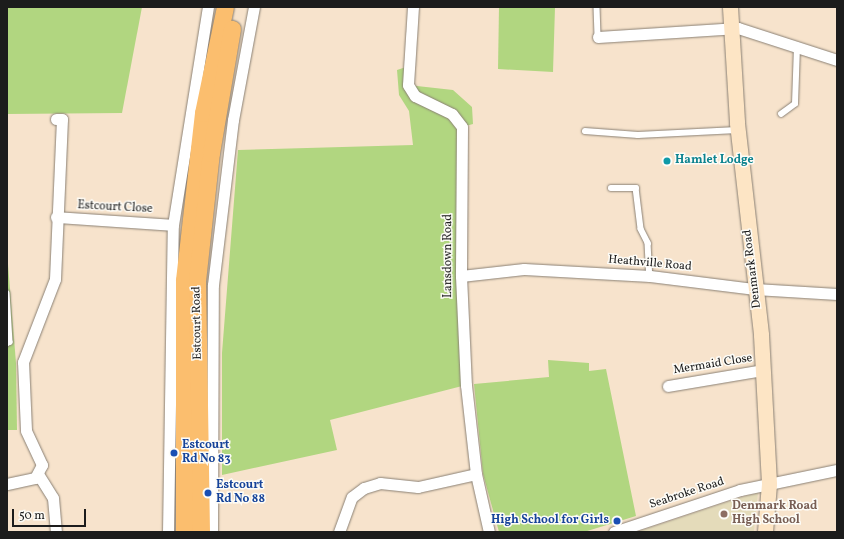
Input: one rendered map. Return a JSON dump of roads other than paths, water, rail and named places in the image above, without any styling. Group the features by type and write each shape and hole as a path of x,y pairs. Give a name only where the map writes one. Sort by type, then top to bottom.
{"main road":[{"name":"Estcourt Road","path":"184,532 178,279 191,152 225,7"},
{"name":"Estcourt Road","path":"201,532 197,280 225,118 236,7"}],"street":[{"name":"Estcourt Road","path":"168,532 178,279 174,224 191,152 208,7"},
{"name":"Estcourt Road","path":"212,532 213,286 225,118 254,7"},
{"name":"Lansdown Road","path":"414,7 408,85 415,96 452,114 462,127 461,276 476,474 489,532"},
{"name":"Denmark Road","path":"730,7 729,28 737,130 763,370 769,484 765,532"},
{"path":"598,37 738,28 837,60"},
{"path":"7,484 28,481 38,474 42,461 26,430 24,362 55,279 56,217 61,119"},
{"name":"Estcourt Close","path":"56,217 174,224"},
{"name":"Heathville Road","path":"461,276 524,269 650,276 755,289 837,294"},
{"name":"Mermaid Close","path":"668,386 763,370"},
{"name":"Seabroke Road","path":"614,532 769,484 837,470"},
{"path":"38,474 53,498 56,532"},
{"path":"339,532 352,497 364,488 380,483 418,487 476,474"}],"lane":[{"path":"597,7 598,37"},
{"path":"781,114 795,104 797,46"},
{"path":"585,131 638,135 737,130"},
{"path":"611,188 636,188 641,229 648,243 650,276"},
{"path":"7,293 10,342 7,344"}],"place":[{"name":"Hamlet Lodge","path":"667,161"},
{"name":"Estcourt Rd No 83","path":"174,453"},
{"name":"Estcourt Rd No 88","path":"208,493"},
{"name":"Denmark Road High School","path":"724,514"},
{"name":"High School for Girls","path":"617,521"}]}
